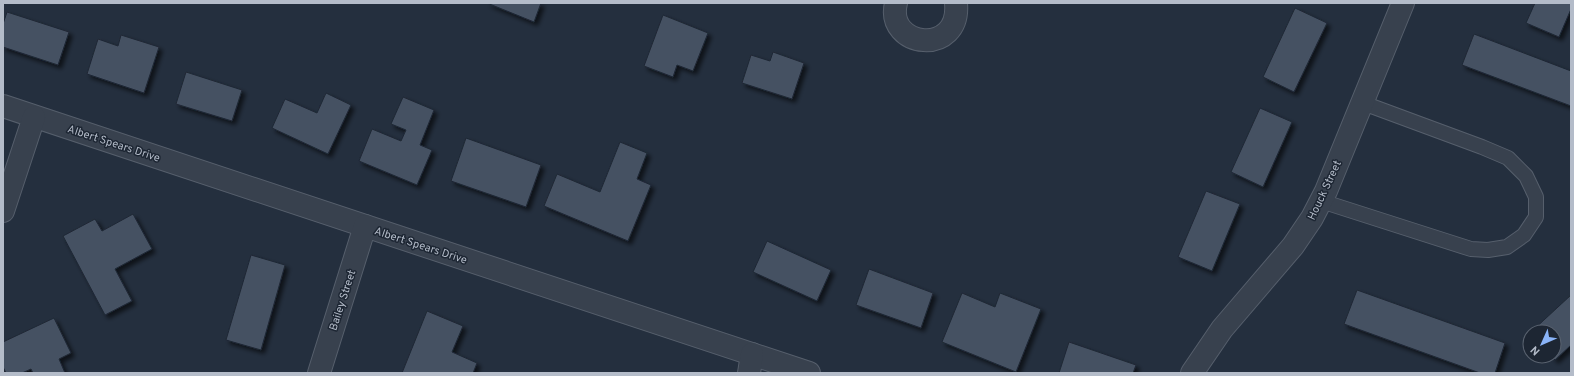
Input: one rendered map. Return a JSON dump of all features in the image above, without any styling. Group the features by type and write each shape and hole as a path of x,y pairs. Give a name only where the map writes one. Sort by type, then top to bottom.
{"street":[{"path":"896,3 896,20 902,30 912,37 924,41 936,39 946,34 954,24 957,13 956,3"},
{"name":"Houck Street","path":"1192,373 1222,329 1293,246 1312,218 1321,201 1363,103 1403,3"},
{"name":"Albert Spears Drive","path":"3,106 366,226 751,364 809,373"},
{"path":"3,211 34,117"},
{"name":"Bailey Street","path":"319,373 366,226"}],"lane":[{"path":"1321,201 1471,248 1488,250 1507,247 1524,235 1536,217 1536,197 1526,176 1508,158 1363,103"}],"building":[{"path":"487,3 541,3 534,22"},
{"path":"1535,3 1571,3 1571,9 1559,37 1526,23"},
{"path":"1295,8 1327,23 1294,92 1263,77"},
{"path":"7,12 69,32 58,65 3,47 3,24"},
{"path":"663,15 708,33 693,71 677,65 673,77 644,66"},
{"path":"1474,34 1571,71 1571,106 1462,65"},
{"path":"121,35 159,47 144,93 87,74 98,39 118,46"},
{"path":"773,52 804,63 792,99 742,83 751,55 770,61"},
{"path":"186,72 242,90 232,121 176,104"},
{"path":"326,93 351,105 328,154 272,128 285,99 317,113"},
{"path":"403,97 434,110 420,145 432,150 417,185 359,161 372,129 401,141 406,130 391,124"},
{"path":"1260,108 1292,122 1263,187 1231,172"},
{"path":"466,138 541,165 526,207 451,181"},
{"path":"620,142 647,153 637,179 651,185 628,241 544,206 557,174 600,192"},
{"path":"1206,191 1240,204 1212,271 1178,257"},
{"path":"133,214 152,249 115,269 132,301 105,315 63,236 95,219 102,231"},
{"path":"767,241 831,270 817,301 753,272"},
{"path":"251,255 285,265 261,350 226,340"},
{"path":"869,269 933,293 921,328 856,305"},
{"path":"1357,290 1505,343 1495,373 1480,373 1344,324"},
{"path":"962,293 995,307 1000,293 1041,309 1016,372 942,342"},
{"path":"1571,295 1571,345 1562,353 1562,324 1540,324"},
{"path":"427,311 463,326 452,352 477,363 473,373 402,373"},
{"path":"54,318 71,353 59,359 65,373 33,373 31,369 22,373 6,373 3,367 3,342"},
{"path":"1069,342 1136,365 1133,373 1059,373"}]}
